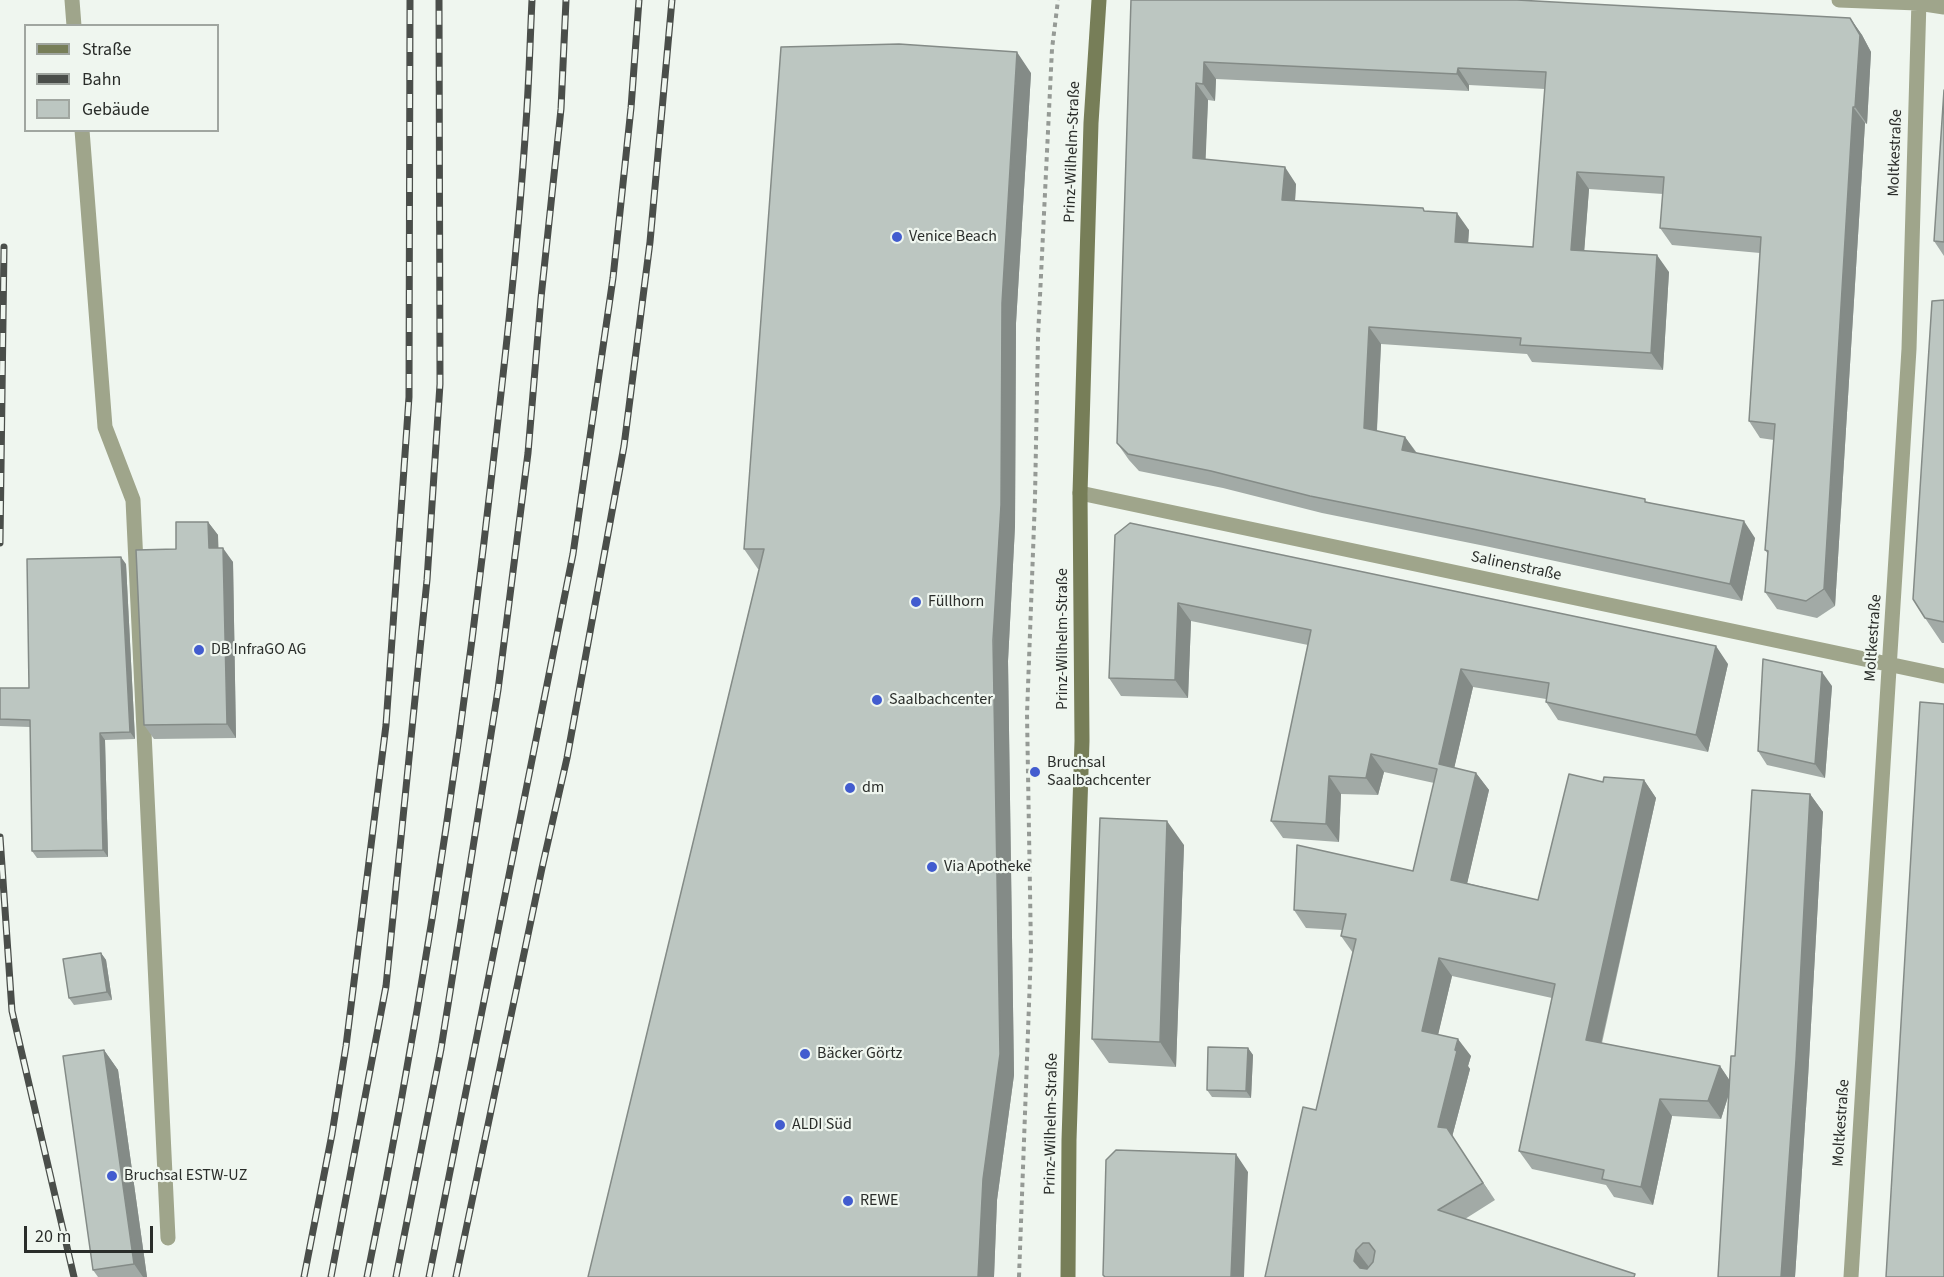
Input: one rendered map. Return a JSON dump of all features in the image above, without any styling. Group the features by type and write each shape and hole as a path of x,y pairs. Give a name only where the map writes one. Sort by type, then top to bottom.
{"street":[{"path":"72,0 74,24"},
{"name":"Prinz-Wilhelm-Straße","path":"1068,1277 1069,1140 1082,741 1080,493 1091,123 1099,0"},
{"path":"1839,0 1918,2 1944,7"},
{"name":"Moltkestraße","path":"1851,1277 1909,349 1918,2"},
{"path":"82,132 105,427 133,500 168,1238"},
{"name":"Salinenstraße","path":"1080,493 1944,676"}],"path":[{"path":"1019,1277 1031,950 1027,714 1038,337 1052,50 1058,0"}],"building":[{"path":"1131,0 1517,0 1850,18 1860,35 1855,107 1853,107 1824,589 1806,601 1765,592 1768,551 1765,550 1775,424 1749,421 1761,237 1660,228 1664,177 1577,172 1571,250 1657,255 1651,353 1520,345 1521,338 1369,327 1364,428 1405,437 1402,450 1744,521 1730,584 1310,496 1211,471 1128,454 1117,443","holes":["1204,62 1457,74 1458,68 1546,72 1533,247 1455,242 1457,213 1424,211 1423,208 1282,200 1285,167 1193,158 1196,83 1203,84"]},
{"name":"Saalbachcenter","path":"899,44 1017,52 1002,303 1001,505 993,640 1000,1054 983,1179 978,1277 588,1277 764,549 744,549 781,47"},
{"path":"1944,90 1944,242 1934,241"},
{"path":"1944,300 1944,622 1925,618 1913,599 1932,301"},
{"name":"DB InfraGO AG","path":"176,522 208,522 209,548 223,548 227,724 144,725 136,550 176,549"},
{"path":"1130,523 1716,646 1696,735 1546,702 1549,683 1461,669 1439,764 1476,773 1451,880 1538,900 1569,774 1603,782 1604,777 1644,780 1586,1040 1720,1066 1708,1101 1660,1099 1641,1187 1602,1179 1604,1170 1519,1151 1555,984 1439,958 1422,1031 1458,1039 1438,1127 1447,1128 1483,1183 1438,1210 1635,1274 1634,1277 1265,1277 1303,1107 1316,1110 1356,939 1341,936 1346,914 1294,910 1297,845 1413,871 1437,769 1371,754 1366,778 1329,776 1326,824 1271,821 1311,630 1178,603 1175,680 1109,678 1115,535","holes":["1363,1243 1369,1243 1375,1251 1373,1262 1367,1269 1360,1268 1354,1261 1356,1250"]},
{"path":"121,557 130,732 100,733 103,850 32,851 30,720 0,719 0,688 29,688 27,559"},
{"path":"1763,659 1822,672 1815,764 1758,751"},
{"path":"1920,702 1944,704 1944,1277 1886,1277"},
{"path":"1752,790 1810,794 1796,1060 1781,1277 1718,1277 1731,1056 1735,1056"},
{"path":"1100,818 1167,821 1160,1042 1092,1039"},
{"path":"101,953 107,992 69,998 63,959"},
{"path":"1208,1047 1248,1048 1246,1091 1207,1090"},
{"name":"Bruchsal ESTW-UZ","path":"104,1050 134,1264 93,1270 63,1056"},
{"path":"1116,1150 1236,1154 1231,1277 1105,1277 1103,1275 1106,1160"}],"railway":[{"path":"304,1277 332,1134 346,1046 386,725 409,397 410,0"},
{"path":"331,1277 386,986 427,580 440,384 439,0"},
{"path":"367,1277 418,1003 473,634 518,228 532,0"},
{"path":"396,1277 441,1049 498,690 528,453 541,298 561,109 566,0"},
{"path":"429,1277 573,554 613,278 631,108 639,0"},
{"path":"456,1277 567,758 624,446 650,242 672,0"},
{"path":"0,543 4,247"},
{"path":"0,837 12,1011 74,1277"}],"place":[{"name":"Venice Beach","path":"897,237"},
{"name":"Füllhorn","path":"916,602"},
{"name":"DB InfraGO AG","path":"199,650"},
{"name":"Saalbachcenter","path":"877,700"},
{"name":"Bruchsal Saalbachcenter","path":"1035,772"},
{"name":"dm","path":"850,788"},
{"name":"Via Apotheke","path":"932,867"},
{"name":"Bäcker Görtz","path":"805,1054"},
{"name":"ALDI Süd","path":"780,1125"},
{"name":"Bruchsal ESTW-UZ","path":"112,1176"},
{"name":"REWE","path":"848,1201"}]}
